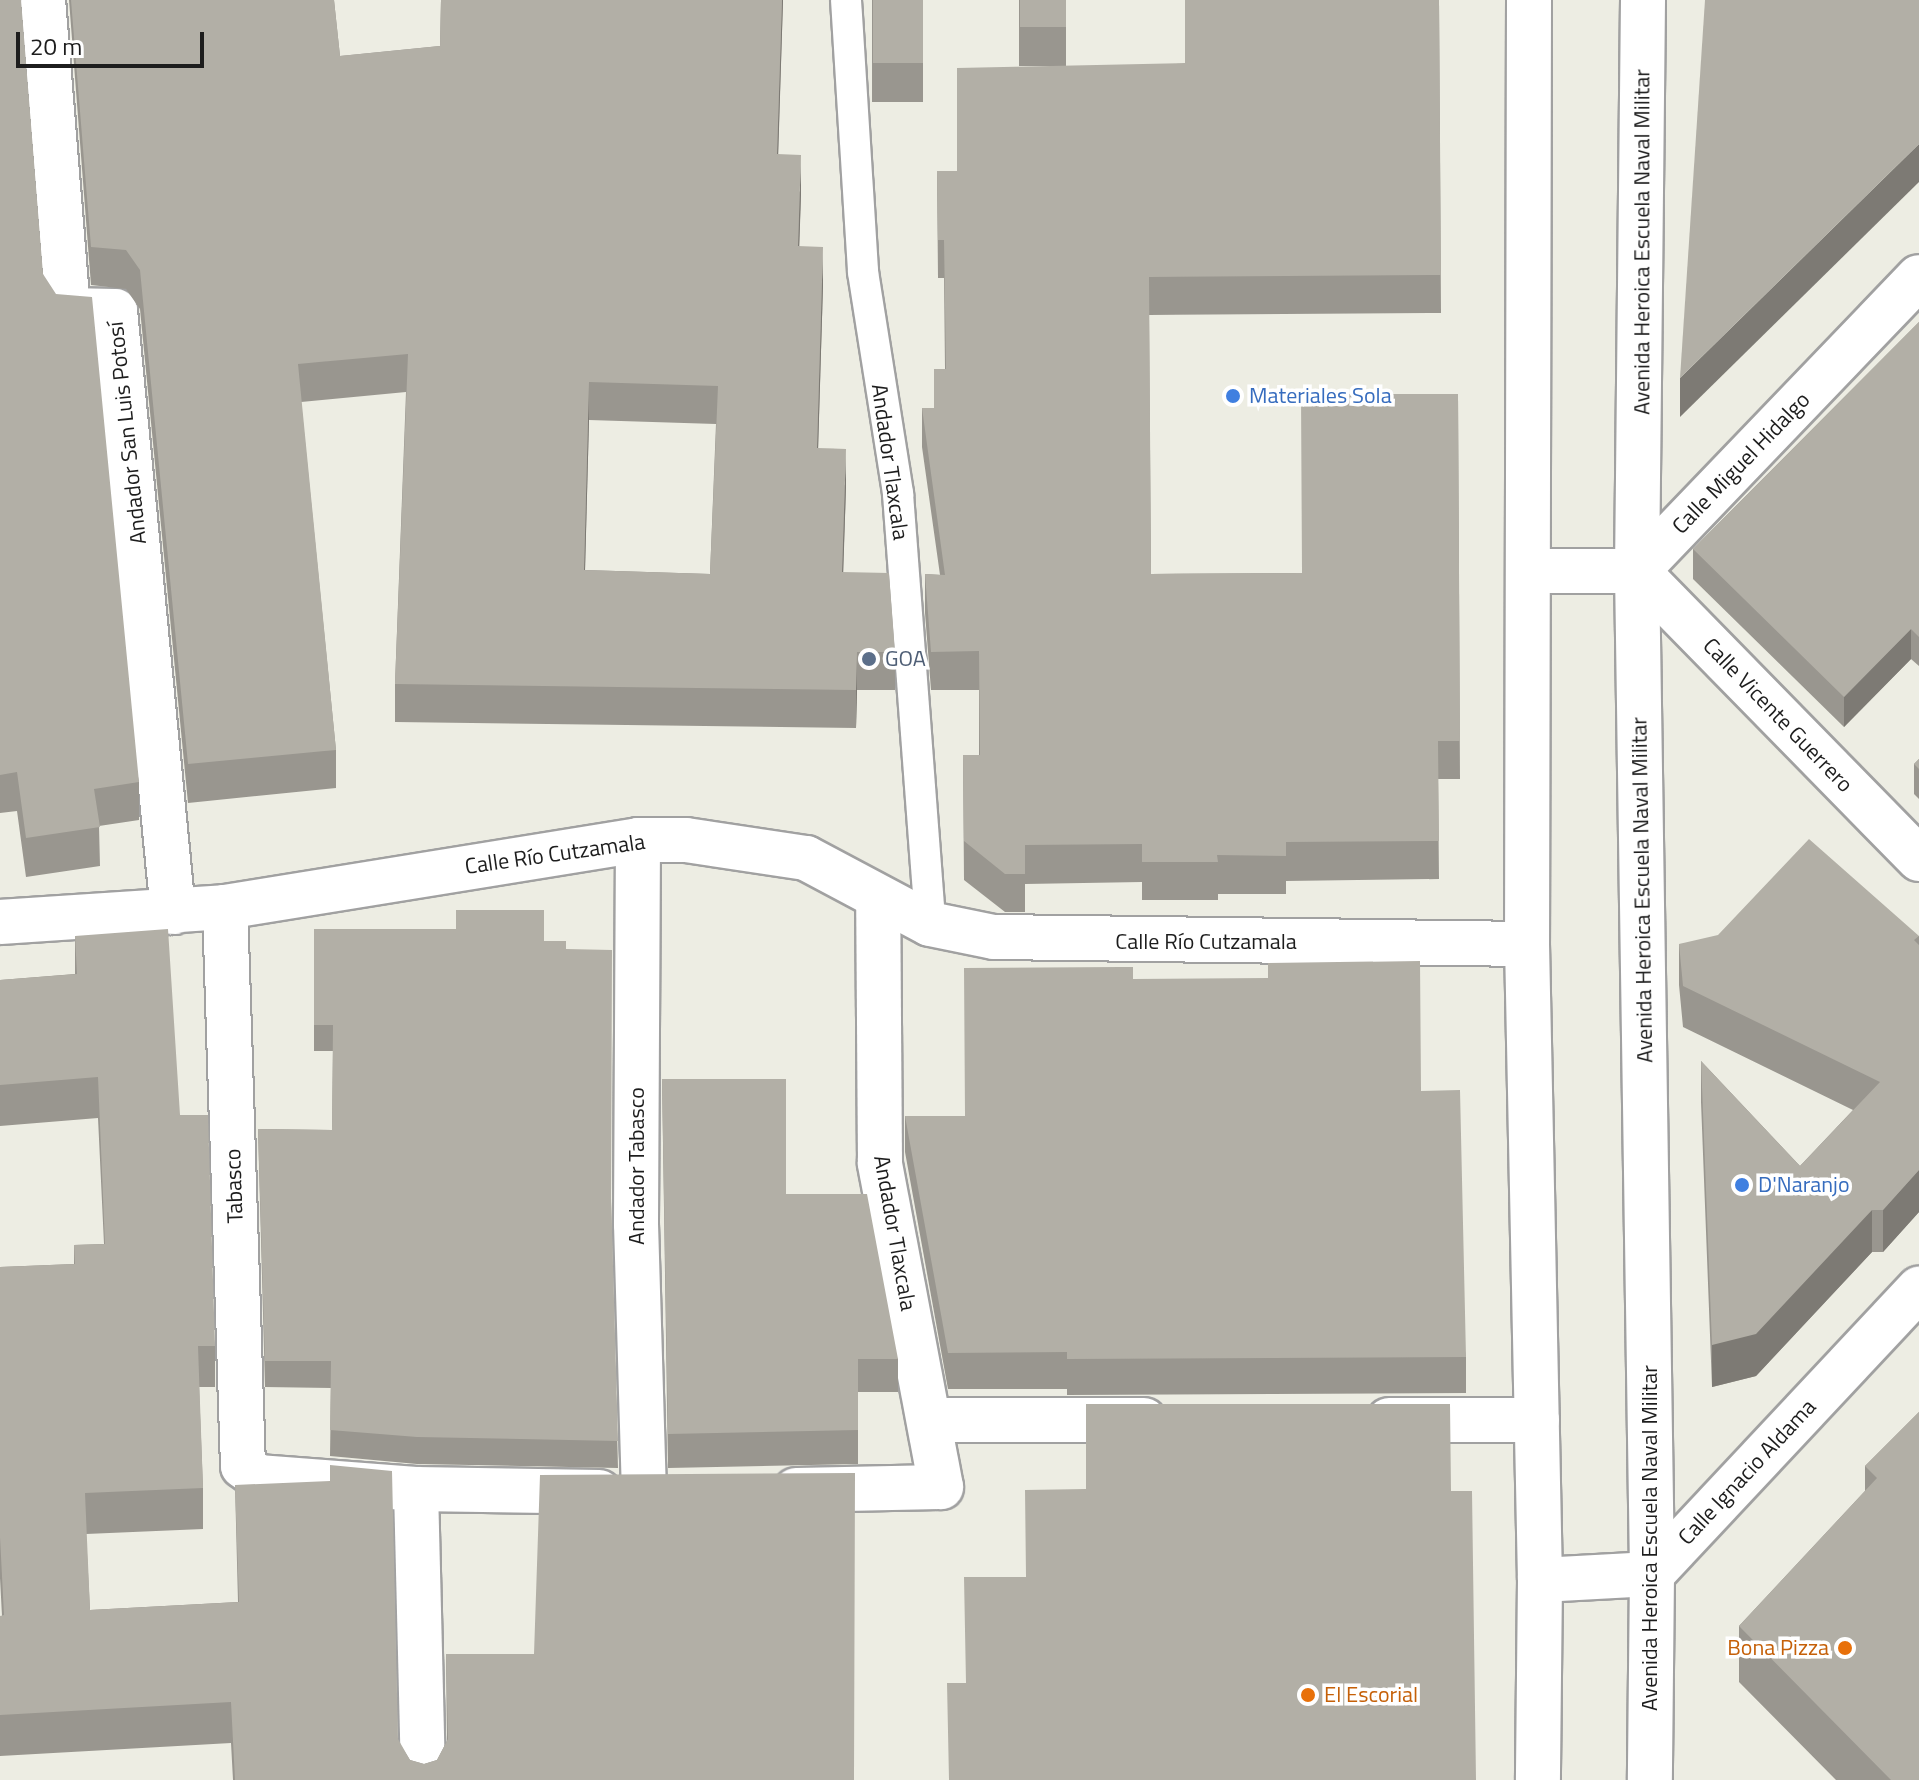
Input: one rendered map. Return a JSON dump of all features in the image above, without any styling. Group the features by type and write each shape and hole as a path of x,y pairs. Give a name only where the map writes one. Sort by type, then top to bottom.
{"street":[{"name":"Andador San Luis Potosí","path":"43,0 68,310 115,311 173,912"},
{"path":"1529,0 1527,944 1540,1580 1538,1780"},
{"name":"Avenida Heroica Escuela Naval Militar","path":"1643,0 1637,571 1652,1574 1650,1780"},
{"name":"Calle Miguel Hidalgo","path":"1637,571 1919,277"},
{"path":"1530,571 1637,571"},
{"name":"Calle Vicente Guerrero","path":"1637,571 1919,859"},
{"name":"Calle Río Cutzamala","path":"0,922 225,907 638,840 686,840 806,858 878,901 930,924 1051,942 1527,944"},
{"name":"Andador Tabasco","path":"638,840 636,1224 644,1493"},
{"name":"Andador Tlaxcala","path":"754,1491 941,1487 880,1163 878,901"},
{"name":"Tabasco","path":"225,907 243,1466 258,1477 416,1489"},
{"name":"Calle Ignacio Aldama","path":"1652,1574 1919,1289"},
{"path":"930,1420 1186,1420"},
{"path":"1346,1420 1537,1420"},
{"path":"423,1780 416,1489 691,1492"},
{"path":"1540,1580 1652,1574"}],"lane":[{"name":"Andador Tlaxcala","path":"846,0 863,272 898,494 930,924"}],"building":[{"path":"0,0 21,0 43,274 56,294 92,297 139,782 94,789 100,827 26,838 17,772 0,775"},
{"path":"71,0 334,0 340,56 440,46 441,0 782,0 777,154 801,155 798,246 823,247 817,448 846,449 842,572 889,573 895,652 857,652 856,690 395,684 408,354 298,364 336,750 188,764 140,270 126,250 91,247","holes":["589,382 718,386 710,574 584,570"]},
{"path":"873,0 923,0 923,63 873,63"},
{"path":"1020,0 1066,0 1066,27 1020,27"},
{"path":"1185,0 1439,0 1441,275 1149,277 1151,574 1302,573 1301,394 1458,394 1460,741 1438,741 1439,841 1286,842 1286,856 1217,855 1218,862 1142,862 1142,844 1025,845 1025,874 1005,874 964,841 963,755 980,755 979,651 931,652 925,574 945,575 922,408 934,408 934,369 946,369 944,240 938,240 937,171 957,171 957,68 1185,63"},
{"path":"1705,0 1919,0 1919,144 1680,378"},
{"path":"1919,322 1919,637 1911,629 1844,697 1693,549"},
{"path":"1809,839 1919,936 1914,940 1919,945 1919,1170 1883,1210 1872,1210 1756,1334 1712,1345 1701,1061 1800,1166 1880,1082 1683,986 1679,944 1718,935"},
{"path":"456,910 544,910 544,941 566,941 566,949 612,950 611,1198 618,1441 417,1437 330,1430 331,1361 265,1361 258,1129 332,1130 333,1025 314,1025 314,929 456,929"},
{"path":"168,929 180,1115 208,1115 215,1346 198,1346 203,1488 85,1493 90,1610 239,1602 235,1485 330,1481 330,1465 392,1471 398,1739 410,1760 424,1764 437,1760 448,1739 446,1654 534,1654 540,1475 855,1473 854,1780 235,1780 231,1702 0,1715 0,1616 4,1615 0,1537 0,1267 75,1264 74,1245 105,1244 98,1077 0,1085 0,980 77,974 75,936"},
{"path":"1420,961 1421,1091 1460,1090 1466,1357 1067,1359 1067,1352 948,1353 905,1116 965,1116 964,968 1133,967 1133,979 1268,978 1268,963"},
{"path":"662,1079 786,1079 786,1194 867,1194 898,1359 858,1359 858,1430 668,1434"},
{"path":"1086,1404 1450,1404 1451,1491 1472,1491 1476,1780 949,1780 947,1683 966,1683 964,1577 1026,1577 1025,1490 1086,1489"},
{"path":"1919,1412 1919,1780 1891,1780 1739,1626 1877,1478 1865,1466"}],"place":[{"name":"Materiales Sola","path":"1233,396"},
{"name":"GOA","path":"869,659"},
{"name":"D'Naranjo","path":"1742,1185"},
{"name":"Bona Pizza","path":"1845,1648"},
{"name":"El Escorial","path":"1308,1695"}]}
